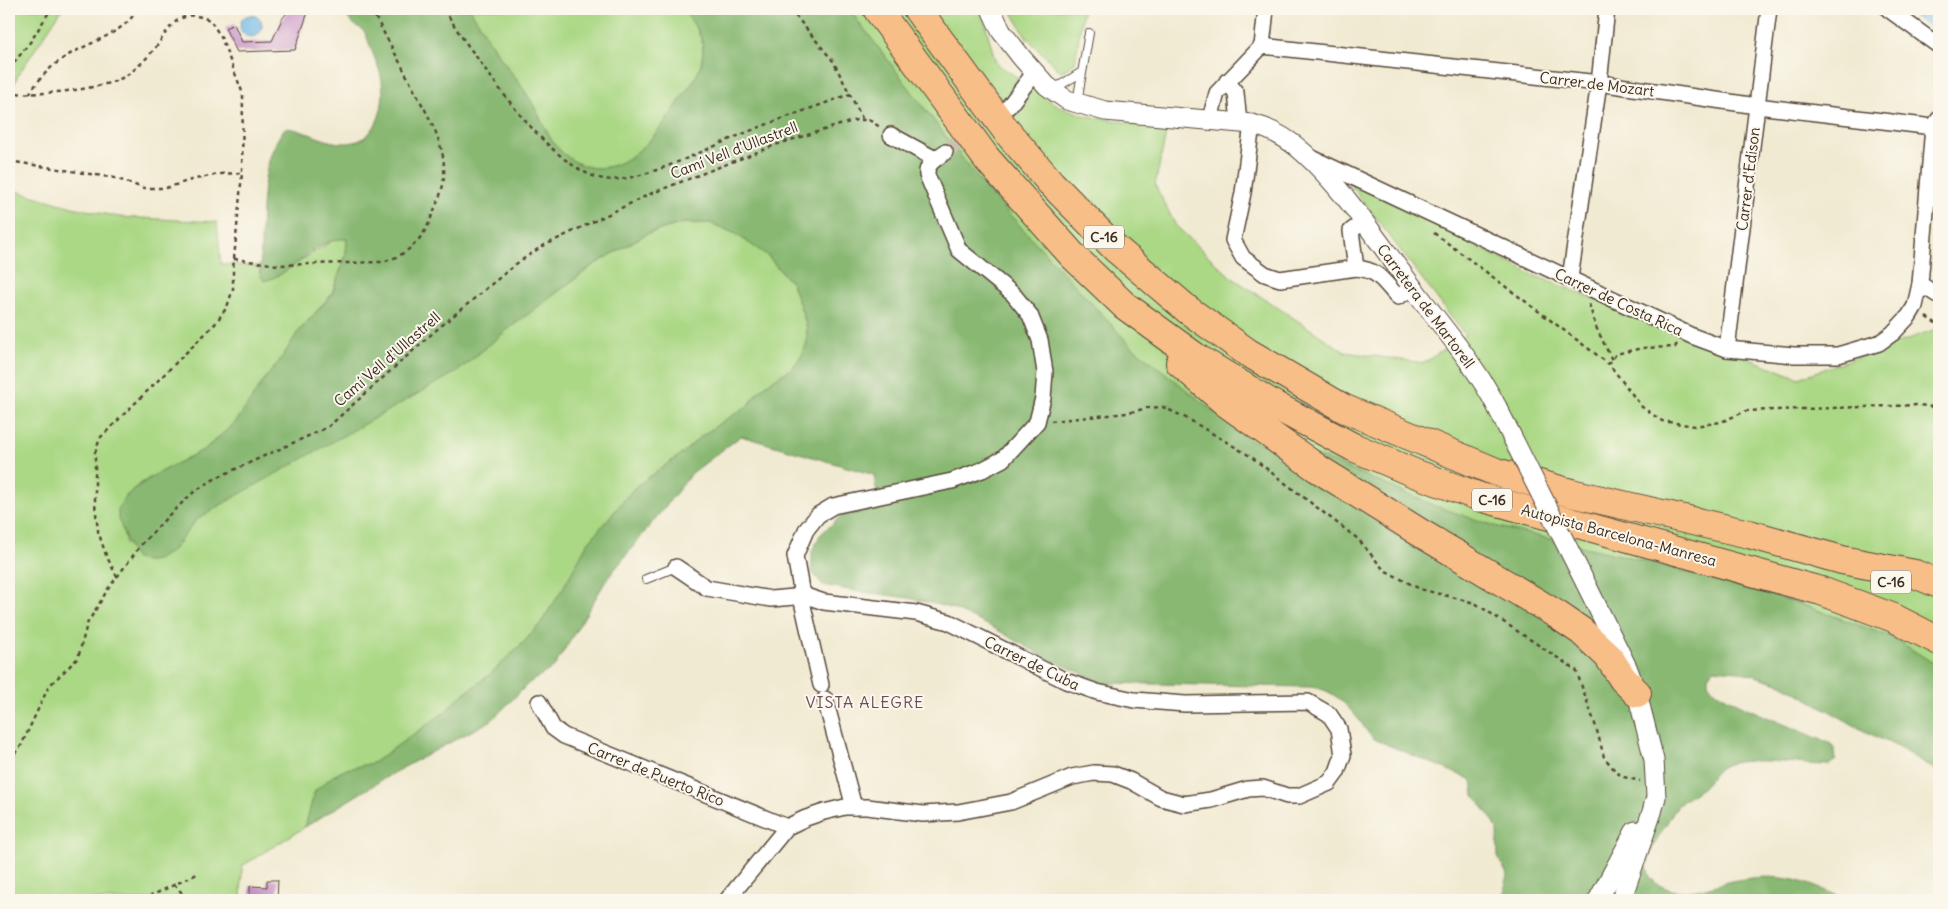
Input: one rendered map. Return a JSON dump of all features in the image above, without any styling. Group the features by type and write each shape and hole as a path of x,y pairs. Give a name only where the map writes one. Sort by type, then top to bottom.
{"highway":[{"name":"Autopista Barcelona-Manresa","path":"877,9 987,160 1073,256 1124,304 1197,358 1274,405 1353,447 1414,473 1480,497 1821,592 1894,618 1939,640"},
{"name":"C-16","path":"917,9 1008,133 1051,183 1115,248 1188,310 1240,346 1343,408 1496,472 1572,493 1748,534 1842,560 1939,605"},
{"path":"1124,304 1166,350 1225,402 1317,468 1581,631 1608,656 1623,680 1637,693"},
{"path":"1842,560 1915,574 1939,584"}],"street":[{"name":"Carretera de Martorell","path":"991,9 1001,31 1034,73 1052,90 1067,100 1105,111 1210,119 1261,126 1306,155 1328,177 1472,368 1497,407 1627,667 1637,693 1654,760 1656,784 1652,812 1624,892 1626,900"},
{"path":"1210,119 1217,93 1262,46 1266,9"},
{"path":"1570,278 1600,83 1607,9"},
{"name":"Carrer d'Edison","path":"1727,349 1769,9"},
{"path":"1888,9 1939,46"},
{"name":"Carrer de Mozart","path":"1262,46 1600,83 1757,106 1936,123"},
{"path":"1008,106 1034,73"},
{"path":"1227,81 1236,93 1246,123 1243,193 1233,240 1242,258 1265,274 1280,279 1356,268 1368,269 1380,277 1398,297 1412,288"},
{"name":"Carrer de Costa Rica","path":"1306,155 1684,332 1727,349 1794,356 1838,355 1880,343 1893,333 1909,316 1915,306 1920,284 1936,123"},
{"path":"821,685 795,556 806,530 818,515 832,506 952,480 982,470 1003,459 1038,422 1043,398 1045,372 1040,340 1030,315 1013,294 959,250 927,175 926,168 940,156 892,135"},
{"path":"1356,268 1351,231 1363,222"},
{"path":"1920,284 1939,296"},
{"name":"Carrer de Cuba","path":"676,567 707,588 771,598 804,596 824,602 916,613 949,622 1066,681 1097,692 1134,700 1185,704 1308,702 1329,714 1339,729 1343,755 1337,772 1329,783 1299,796 1287,796 1262,788 1248,789 1210,800 1184,804 1160,798 1131,781 1112,774 1094,773 1072,777 1011,802 958,812 923,814 854,807 824,812 788,827 727,900"},
{"path":"825,700 854,807"},
{"name":"Carrer de Puerto Rico","path":"539,702 553,728 564,736 788,827"},
{"path":"1598,900 1638,824 1652,812"}],"lane":[{"path":"1077,104 1089,33"},
{"path":"1052,90 1082,72"},
{"path":"646,579 676,567"}],"path":[{"path":"9,15 13,9"},
{"path":"9,69 31,41 51,9"},
{"path":"29,94 39,79 52,66 67,55 122,26 133,16 136,9"},
{"path":"234,259 278,264 381,262 409,249 428,227 444,183 442,153 434,127 371,9"},
{"path":"445,9 501,92 534,131 578,170 604,180 626,179 678,162 741,134 850,94"},
{"path":"790,9 832,61 863,120 869,120 892,135"},
{"path":"9,93 42,94 105,85 124,77 140,65 176,21 190,15 210,20 221,37 243,94 242,173 233,289 227,307 215,324 100,438 94,454 98,531 106,555 117,577"},
{"name":"Camí Vell d'Ullastrell","path":"9,760 21,746 48,686 78,658 87,624 117,577 141,545 195,491 233,469 328,427 435,331 516,264 541,247 650,194 787,141 839,124 863,120"},
{"path":"9,161 115,178 143,188 166,188 219,174 242,173"},
{"path":"1427,227 1610,362"},
{"path":"1588,301 1610,362 1642,407 1662,421 1695,426 1720,422 1746,410 1919,405 1939,408"},
{"path":"1610,362 1616,354 1642,348 1675,347 1684,332"},
{"path":"1038,422 1127,414 1147,408 1164,407 1188,419 1250,456 1358,539 1384,570 1420,588 1475,603 1576,670 1604,758 1617,773 1624,777 1656,784"},
{"path":"142,900 199,873"},
{"path":"174,884 188,900"}],"green space":[{"path":"9,9 62,9 18,75 9,98"},
{"path":"341,9 470,9 494,49 527,95 554,144 565,155 582,165 599,168 615,165 631,157 645,145 669,116 698,72 701,66 703,45 693,23 681,9 849,9 985,188 1130,345 1251,441 1326,459 1435,506 1498,527 1637,559 1783,598 1894,638 1939,667 1939,772 1894,745 1866,732 1782,684 1739,671 1713,669 1708,676 1708,683 1714,690 1744,707 1831,744 1835,750 1836,760 1829,765 1746,761 1723,766 1703,787 1681,802 1674,810 1652,850 1647,866 1649,874 1661,886 1679,891 1696,890 1744,879 1775,877 1807,884 1849,900 1503,900 1507,874 1498,857 1497,830 1494,822 1474,795 1472,780 1374,739 1349,709 1332,694 1325,690 1309,687 1104,683 1047,658 992,627 951,608 909,598 823,585 812,572 812,551 820,535 841,516 879,508 874,475 741,436 692,473 607,579 554,667 529,683 492,720 395,772 305,827 315,791 333,776 347,769 373,763 445,712 456,700 489,675 540,624 561,592 587,544 635,487 683,453 700,437 748,406 757,393 767,384 792,368 801,357 807,343 807,328 792,284 768,256 734,233 710,223 683,223 646,234 592,266 507,330 458,371 196,520 172,551 159,559 143,561 136,559 131,552 118,518 118,510 121,503 132,490 160,472 205,449 236,422 298,332 332,295 346,255 347,239 325,243 275,277 264,281 260,274 265,178 269,160 285,128 301,131 332,142 348,143 359,141 367,135 374,128 378,118 383,97 383,86 379,69 364,32"},
{"path":"470,9 681,9 699,33 703,45 701,66 691,84 658,131 631,157 615,165 599,168 582,165 565,155 554,144 527,95 494,49"},
{"path":"849,9 981,9 996,63 1060,107 1087,116 1167,129 1155,185 1176,226 1231,277 1345,352 1424,363 1465,335 1346,179 1533,275 1799,378 1939,328 1939,667 1894,638 1790,600 1637,559 1498,527 1435,506 1326,459 1251,441 1130,345 985,188"},
{"path":"1010,9 1083,9 1075,63 1061,72 1027,38"},
{"path":"9,189 72,207 119,217 217,222 221,264 260,266 260,274 279,275 330,242 338,238 347,239 346,255 331,295 298,332 236,422 205,449 151,477 138,485 125,497 118,510 126,544 176,545 196,520 240,493 458,371 507,330 592,266 646,234 683,223 710,223 734,233 762,250 792,284 807,328 807,343 801,357 792,368 767,384 757,393 748,406 700,437 683,453 635,487 587,544 566,584 540,624 489,675 456,700 445,712 373,763 347,769 333,776 315,791 305,827 242,866 241,900 9,900"}],"water":[{"path":"1903,9 1939,9 1939,33"},
{"path":"251,15 259,18 262,26 259,34 251,37 243,34 240,26 243,18"}],"building":[{"path":"290,9 309,9 295,50 237,52 225,28 234,24 242,42 272,41 282,19"},
{"path":"267,880 278,880 277,900 250,900 250,886 267,887"}],"tunnel":[{"path":"945,152 999,113"}],"district":[{"name":"VISTA ALEGRE","path":"865,702"}]}
